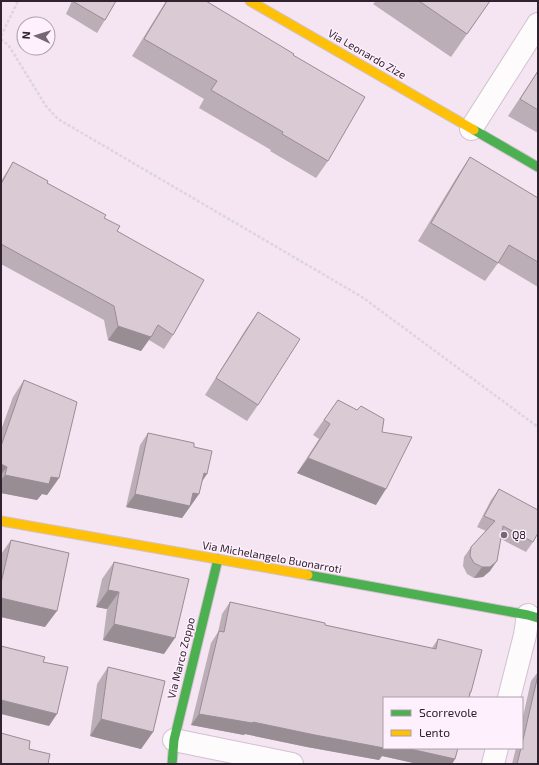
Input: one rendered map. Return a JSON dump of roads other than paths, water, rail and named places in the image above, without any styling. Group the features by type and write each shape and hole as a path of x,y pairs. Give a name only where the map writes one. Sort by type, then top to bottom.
{"street":[{"name":"Via Leonardo Zize","path":"250,1 538,167"},
{"path":"472,129 538,24"},
{"name":"Via Michelangelo Buonarroti","path":"1,521 533,617"},
{"name":"Via Marco Zoppo","path":"172,764 174,740 218,559"},
{"path":"509,697 525,635 533,617"},
{"path":"174,740 292,764"},
{"path":"492,764 496,749"}],"place":[{"name":"Q8","path":"504,535"}]}
